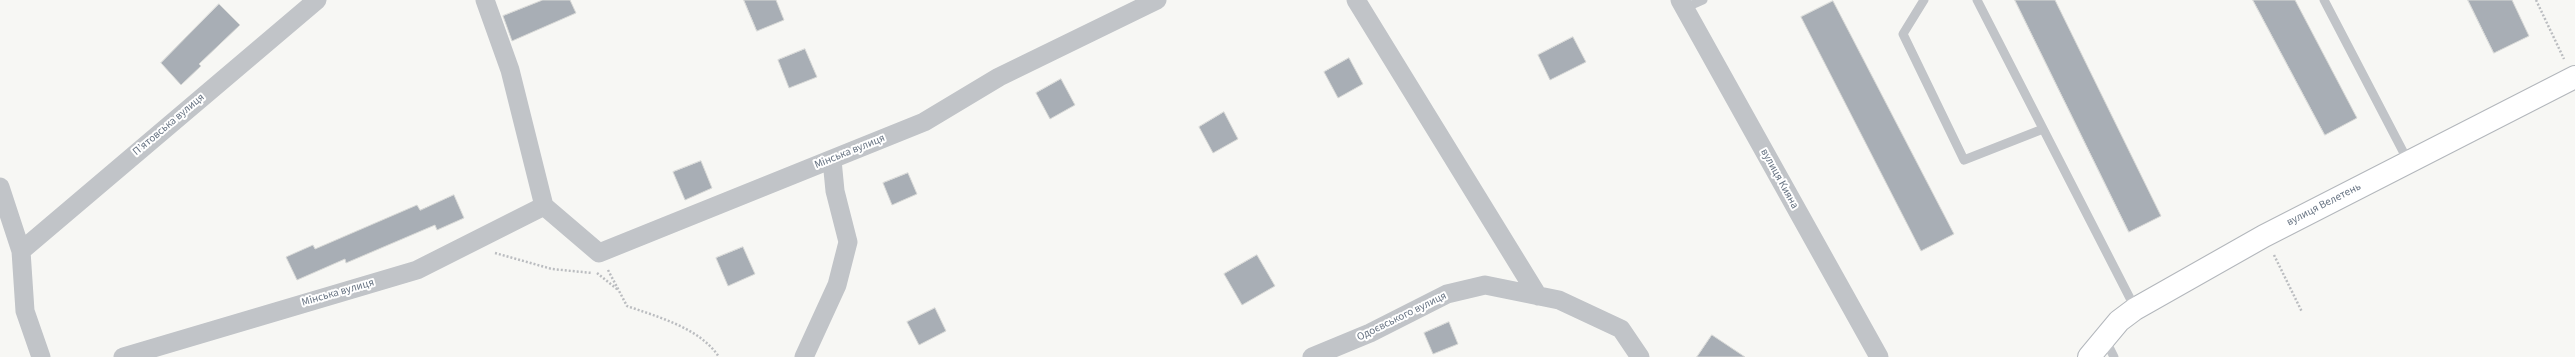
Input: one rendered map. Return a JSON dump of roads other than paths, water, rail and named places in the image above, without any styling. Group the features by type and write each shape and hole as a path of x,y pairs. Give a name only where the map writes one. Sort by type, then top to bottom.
{"street":[{"name":"П’ятовська вулиця","path":"21,251 317,0"},
{"path":"485,0 510,70 544,206"},
{"name":"Мінська вулиця","path":"123,357 417,270 544,206 599,253 924,122 999,77 1157,0"},
{"path":"1356,0 1538,296"},
{"name":"вулиця Кияна","path":"1683,4 1879,357"},
{"name":"вулиця Велетень","path":"2089,357 2109,348 2120,322 2136,309 2264,236 2574,77"},
{"path":"804,357 837,285 848,242 835,191 832,160"},
{"path":"0,187 21,251 25,311 41,357"},
{"name":"Одоєвського вулиця","path":"1312,357 1370,333 1447,294 1485,285 1559,300 1621,329 1640,357"}],"lane":[{"path":"1683,4 1703,0"},
{"path":"1924,0 1903,34 1964,160 2043,129"},
{"path":"1977,0 2136,309"},
{"path":"2324,0 2408,161"}]}
